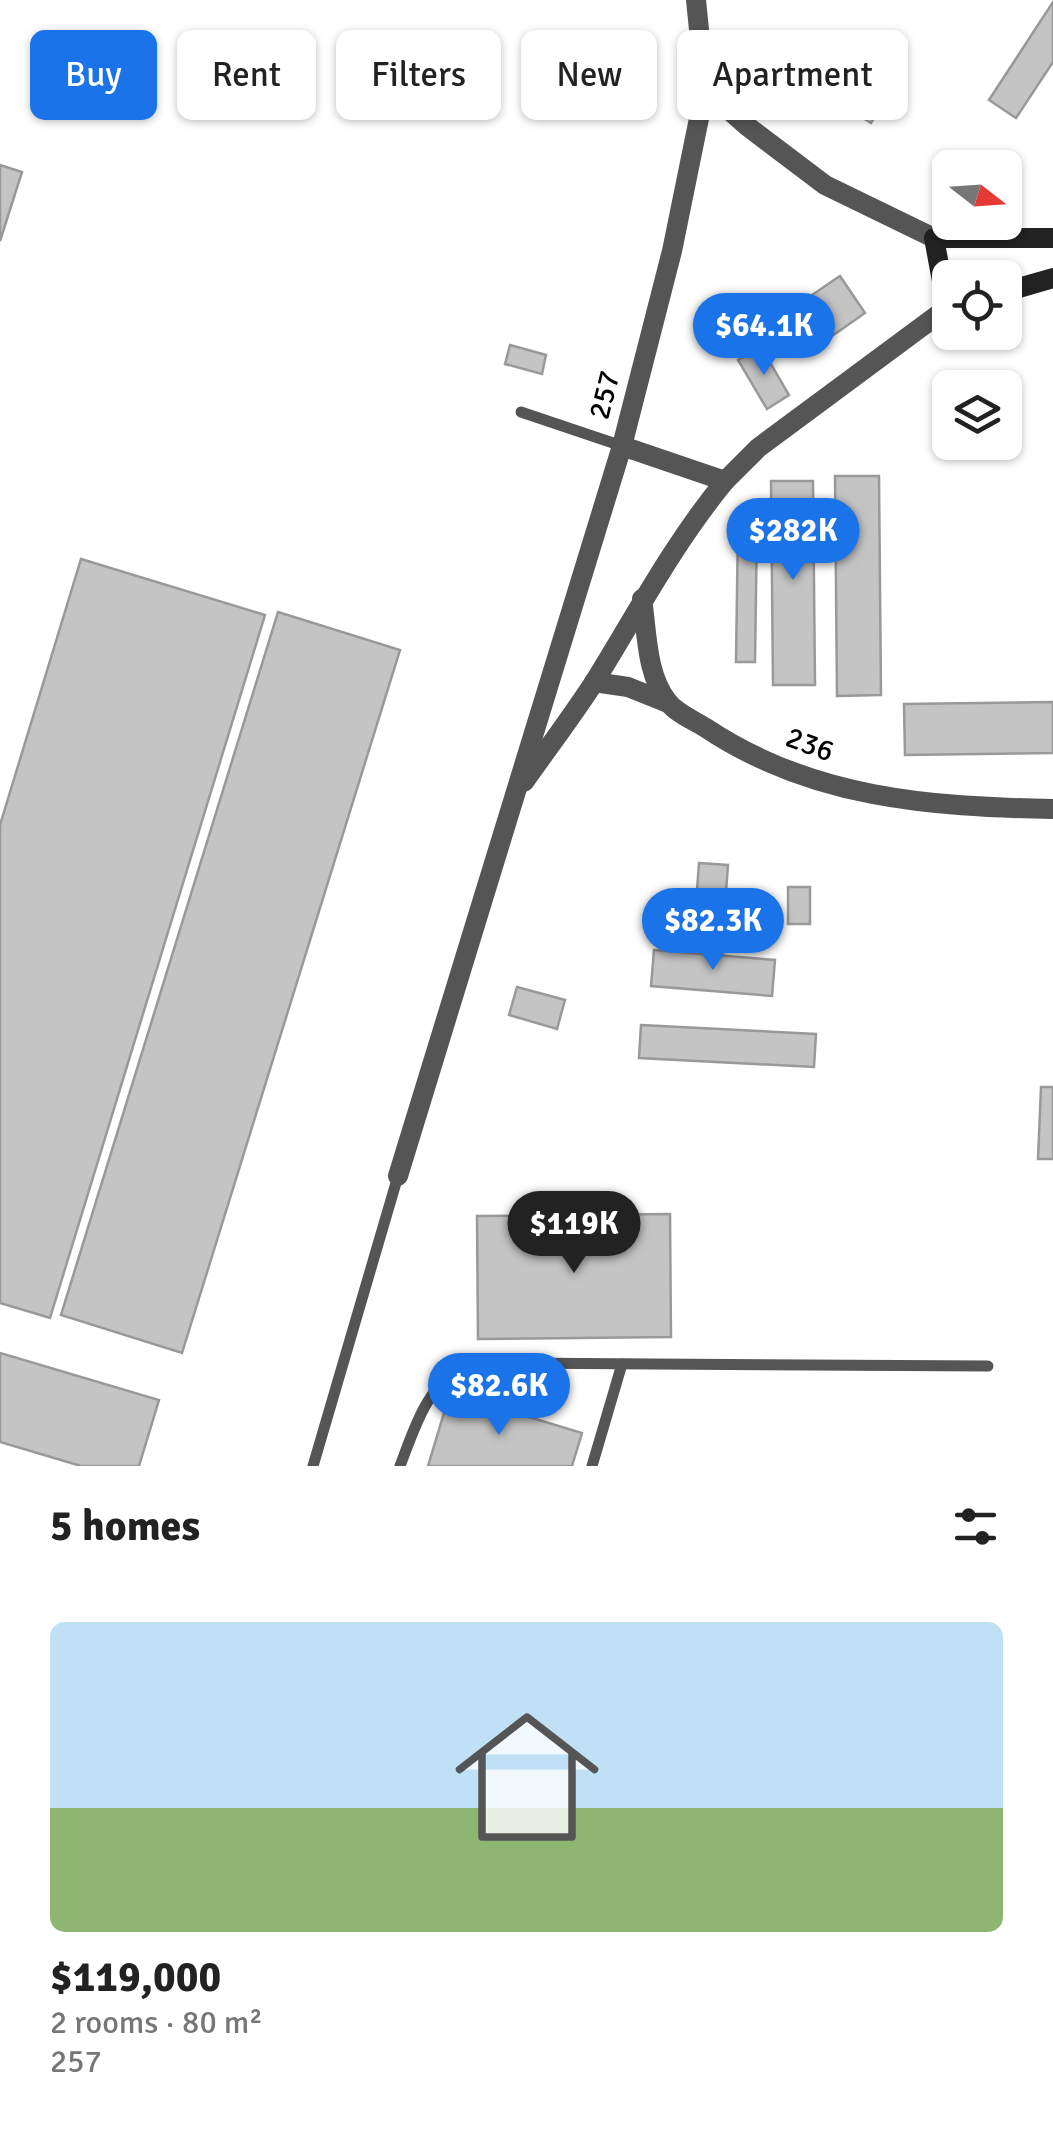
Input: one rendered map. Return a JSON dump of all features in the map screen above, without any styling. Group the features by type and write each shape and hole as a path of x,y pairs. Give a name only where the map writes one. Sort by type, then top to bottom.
{"street":[{"name":"257","path":"696,0 699,30"},
{"name":"257","path":"398,1176 622,446 672,251 699,120"},
{"path":"740,120 826,185 932,237"},
{"path":"1022,238 1053,238"},
{"path":"1022,287 1053,278"},
{"name":"257","path":"514,797 594,682 698,513 726,481 758,448 932,320"},
{"path":"622,446 726,481"},
{"path":"642,599 651,666 668,703"},
{"name":"236","path":"594,682 628,687 668,703 734,747 813,780 886,799 980,808 1053,808"}],"lane":[{"path":"521,412 622,446"},
{"path":"313,1466 398,1176"},
{"path":"400,1466 421,1412 443,1382 455,1373 494,1363 988,1366"},
{"path":"592,1466 622,1364"}],"building":[{"path":"1053,2 1053,62 1016,118 989,100"},
{"path":"0,165 22,172 0,241"},
{"path":"840,276 865,313 832,336 806,299"},
{"path":"510,345 546,355 542,374 505,364"},
{"path":"761,347 789,395 767,409 738,360"},
{"path":"835,476 879,476 881,695 837,696"},
{"path":"771,481 813,481 815,685 773,685"},
{"path":"738,522 757,523 755,662 736,662"},
{"path":"81,559 265,615 50,1318 0,1303 0,825"},
{"path":"278,612 400,650 182,1353 61,1315"},
{"path":"1053,702 1053,753 905,755 904,704"},
{"path":"699,863 728,865 726,892 697,890"},
{"path":"788,887 810,887 810,924 788,924"},
{"path":"654,950 775,960 772,996 651,986"},
{"path":"517,987 565,1000 557,1029 509,1015"},
{"path":"641,1025 816,1034 814,1067 639,1058"},
{"path":"1041,1087 1053,1087 1053,1159 1038,1159"},
{"path":"670,1214 671,1337 478,1339 477,1216"},
{"path":"0,1353 159,1400 139,1466 81,1466 0,1442"},
{"path":"450,1393 582,1433 572,1466 428,1466"}]}
